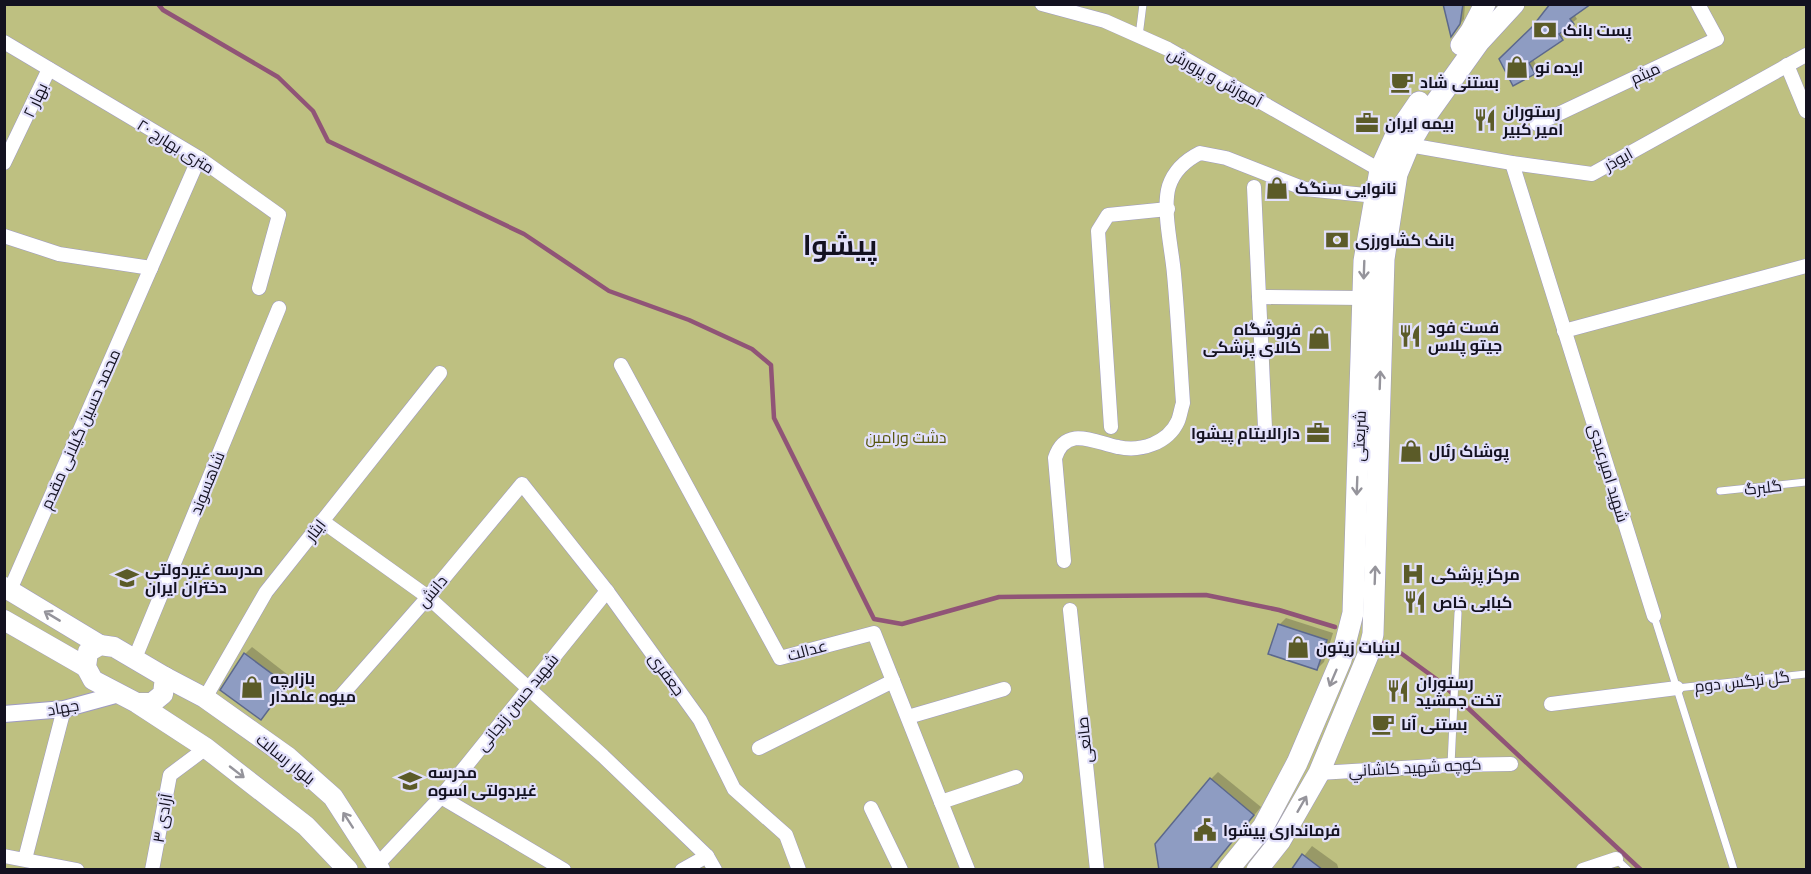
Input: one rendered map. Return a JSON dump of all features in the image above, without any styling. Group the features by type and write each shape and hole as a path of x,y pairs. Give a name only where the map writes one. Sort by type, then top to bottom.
{"main road":[{"path":"1471,31 1478,4"},
{"name":"شریعتی","path":"1228,870 1263,827 1297,764 1341,660 1353,613 1364,261 1380,170 1395,137 1471,31 1485,4"},
{"path":"1490,4 1498,10 1513,6"},
{"name":"شریعتی","path":"1319,773 1368,655 1373,634 1384,259 1397,174 1409,145 1426,116 1479,42 1513,6"},
{"path":"7,588 100,645 88,652 86,667"},
{"path":"4,620 86,667 93,680 137,703 206,747 306,826 348,870"},
{"name":"بلوار رسالت","path":"100,645 114,647 205,698 288,757 333,797 379,867"},
{"path":"137,703 152,703 163,694 165,677"},
{"path":"1257,870 1281,841 1319,773"}],"street":[{"name":"آموزش و پرورش","path":"1042,4 1105,21 1168,49 1380,170"},
{"name":"میثم","path":"1537,124 1717,39 1698,4"},
{"name":"۲۰ متری بهارچ","path":"4,42 199,158 279,215 259,288"},
{"name":"ابوذر","path":"1409,145 1512,164 1592,174 1806,55"},
{"path":"1787,65 1806,111"},
{"name":"بهار ۲","path":"4,163 49,69"},
{"path":"1064,561 1055,458 1059,448 1075,438 1085,437 1119,447 1142,447 1160,442 1178,422 1183,403 1168,209 1169,187 1175,174 1185,162 1200,153 1226,158 1305,189 1376,196"},
{"name":"محمد حسین گیلانی مقدم","path":"7,588 199,158"},
{"name":"شهید امیرعبدی","path":"1512,164 1654,616"},
{"path":"1254,187 1265,428"},
{"path":"1111,427 1098,231 1108,215 1168,209"},
{"path":"4,236 59,254 151,267"},
{"path":"1564,331 1806,266"},
{"path":"1259,297 1363,298"},
{"name":"شاهسوند","path":"135,658 279,308"},
{"name":"عدالت","path":"621,365 780,658 874,633 968,870"},
{"name":"ایثار","path":"205,698 266,592 440,373"},
{"name":"جعفری","path":"522,484 607,591 700,720 734,789 786,835 799,870"},
{"name":"دانش","path":"340,697 428,597 522,484"},
{"path":"322,521 428,597 529,687 707,856 715,870"},
{"name":"شهید حسن زنجانی","path":"379,867 441,797 607,591"},
{"name":"صانعی","path":"1070,610 1097,870"},
{"path":"759,748 893,681"},
{"path":"1551,704 1677,688"},
{"path":"908,717 1004,689"},
{"name":"جهاد","path":"4,714 64,710 119,694"},
{"path":"25,859 64,710"},
{"name":"آزادی ۳","path":"152,870 170,775 206,747"},
{"name":"كوچه شهيد كاشاني","path":"1319,773 1451,765 1511,764"},
{"path":"941,802 1016,777"},
{"path":"441,797 564,870"},
{"path":"871,808 901,870"},
{"path":"4,856 25,859 42,866 77,870"},
{"path":"682,870 707,856"},
{"path":"1583,870 1616,859"}],"lane":[{"path":"1139,36 1143,4"},
{"name":"گلبرگ","path":"1720,491 1806,482"},
{"path":"1451,765 1458,613"},
{"path":"1654,616 1734,870"},
{"name":"گل نرگس دوم","path":"1677,688 1806,674"},
{"path":"1616,859 1628,870"}],"green space":[{"name":"دشت ورامین","path":"5,5 1806,5 1806,869 5,870"}],"building":[{"path":"1443,4 1463,4 1460,24 1451,37"},
{"path":"1550,4 1591,4 1570,19 1574,24 1559,34 1563,40 1529,63 1535,74 1513,86 1499,59 1532,27"},
{"name":"لبنیات زیتون","path":"1278,624 1327,640 1317,670 1268,654"},
{"name":"بازارچه میوه علمدار","path":"244,653 287,685 261,720 220,690"},
{"name":"فرمانداری پیشوا","path":"1210,778 1254,815 1209,870 1159,870 1155,844"},
{"path":"1302,854 1323,870 1291,870"}],"waterway":[{"path":"158,4 163,10 278,77 313,111 328,141 524,234 609,291 689,320 752,349 771,365 774,418 874,619 902,624 999,597 1206,595 1279,610 1335,627"},
{"path":"1379,642 1391,646 1439,681 1641,870"}],"place":[{"name":"پست بانک","path":"1545,30"},
{"name":"ایده نو","path":"1517,67"},
{"name":"بستنی شاد","path":"1402,82"},
{"name":"رستوران امیر کبیر","path":"1485,120"},
{"name":"بیمه ایران","path":"1367,123"},
{"name":"نانوایی سنگک","path":"1277,188"},
{"name":"بانک کشاورزی","path":"1337,240"},
{"name":"فست فود جیتو پلاس","path":"1410,336"},
{"name":"فروشگاه کالای پزشکی","path":"1319,338"},
{"name":"دارالایتام پیشوا","path":"1318,433"},
{"name":"پوشاک رئال","path":"1411,451"},
{"name":"مرکز پزشکی","path":"1413,574"},
{"name":"مدرسه غیردولتی دختران ایران","path":"127,578"},
{"name":"کبابی خاص","path":"1415,602"},
{"name":"لبنیات زیتون","path":"1298,647"},
{"name":"بازارچه میوه علمدار","path":"252,687"},
{"name":"رستوران تخت جمشید","path":"1398,691"},
{"name":"بستنی آنا","path":"1383,724"},
{"name":"مدرسه غیردولتی اسوه","path":"410,781"},
{"name":"فرمانداری پیشوا","path":"1205,830"}],"district":[{"name":"پیشوا","path":"840,244"}]}
